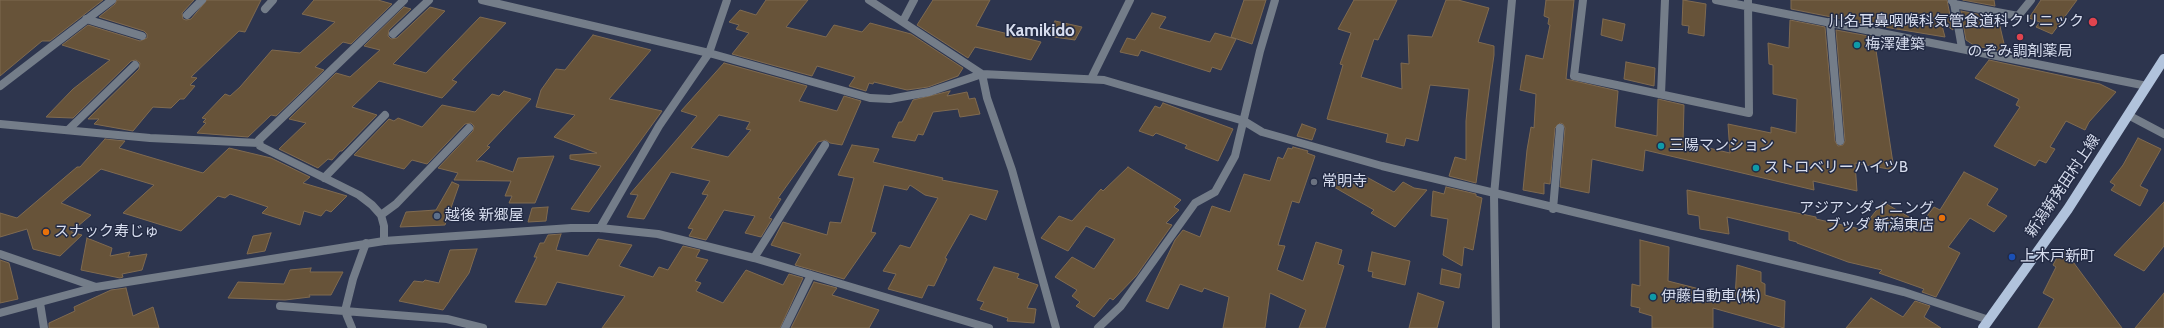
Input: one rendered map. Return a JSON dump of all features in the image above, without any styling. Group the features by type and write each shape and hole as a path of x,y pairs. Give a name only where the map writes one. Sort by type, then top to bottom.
{"main road":[{"name":"新潟新発田村上線","path":"1986,324 2068,209 2164,58"}],"street":[{"path":"0,86 112,0"},
{"path":"187,15 202,0"},
{"path":"265,9 273,0"},
{"path":"259,143 262,135 404,0"},
{"path":"394,34 429,0"},
{"path":"482,0 709,53 870,98 890,99 929,92 982,74 1104,80 1244,120 1262,132 1304,145 1494,195 1753,254 1904,292 1986,324"},
{"path":"600,228 659,126 709,53 727,0"},
{"path":"869,0 982,74 988,98 1012,170 1056,328"},
{"path":"902,21 914,0"},
{"path":"1091,79 1130,0"},
{"path":"1098,328 1122,306 1195,203 1215,192 1235,156 1276,0"},
{"path":"1496,328 1494,195 1512,0"},
{"path":"1583,0 1574,76 1750,113 1748,3"},
{"path":"1661,94 1665,0"},
{"path":"1716,0 1748,3 1830,22 2147,86"},
{"path":"1962,48 1953,2 2018,16 2031,0"},
{"path":"86,19 142,36"},
{"path":"1830,22 1840,141"},
{"path":"68,130 134,65"},
{"path":"2128,114 2164,134"},
{"path":"324,178 385,115"},
{"path":"0,124 18,127 150,138 259,143 260,146 360,195 380,215 384,226 384,241"},
{"path":"380,215 396,204 469,128"},
{"path":"1553,209 1560,128"},
{"path":"754,258 824,145"},
{"path":"0,313 96,287 366,243 552,229 600,228 658,234 754,258 989,328"},
{"path":"352,328 345,311 353,279 366,243"},
{"path":"0,254 96,287"},
{"path":"785,328 811,275"},
{"path":"40,303 44,328"},
{"path":"280,306 447,319 483,328"}],"building":[{"path":"0,0 103,0 50,41 42,41 0,76"},
{"path":"117,0 194,0 182,13 183,19 186,20 191,19 207,0 261,0 245,32 239,31 191,77 197,78 190,85 195,86 184,99 180,99 171,108 153,107 133,131 94,124 99,119 88,119 139,69 140,63 136,60 131,61 73,118 46,117 73,89 110,60 62,45 88,25 140,41 147,38 147,34 144,31 99,17 115,4"},
{"path":"314,0 378,0 392,4 351,44 343,42 315,67 324,70 276,116 271,115 248,137 197,133 206,123 203,122 206,119 202,118 225,94 230,96 240,87 272,50 300,53 335,22 302,14"},
{"path":"766,0 808,0 786,27 826,37 834,25 862,32 870,23 911,34 963,68 958,76 928,87 907,90 874,82 873,84 869,83 866,91 849,86 855,77 817,66 812,76 732,54 749,33 736,29 739,25 729,22 740,10 756,15"},
{"path":"933,0 990,0 976,26 1041,42 1031,60 975,47 968,58 917,25"},
{"path":"1244,0 1266,0 1252,44 1231,37"},
{"path":"1354,0 1397,0 1378,40 1374,39 1361,77 1402,89 1401,63 1409,64 1408,35 1432,37 1446,0 1458,0 1489,8 1478,42 1494,46 1494,55 1476,183 1449,176 1455,157 1466,160 1466,121 1469,89 1430,85 1418,141 1406,138 1404,146 1386,142 1388,134 1327,119 1343,65 1340,64 1351,33 1338,29"},
{"path":"1546,0 1574,0 1566,79 1618,91 1615,127 1657,136 1658,99 1684,105 1683,142 1730,153 1728,124 1771,133 1771,127 1796,133 1797,99 1773,94 1773,65 1769,64 1768,43 1789,48 1790,20 1825,27 1835,141 1838,146 1843,145 1845,141 1836,30 1874,37 1894,170 1855,163 1857,191 1813,181 1814,190 1645,150 1643,171 1592,159 1589,193 1560,187 1565,128 1563,124 1560,123 1555,128 1550,184 1544,183 1544,194 1523,190 1531,127 1534,128 1536,94 1520,90 1526,55 1543,59 1550,25 1548,24 1549,18 1544,16"},
{"path":"1683,0 1706,4 1704,36 1688,33 1689,26 1682,25"},
{"path":"1791,0 1947,0 1953,30 1941,22 1945,37 1872,25 1791,9"},
{"path":"1963,0 1994,0 1995,6"},
{"path":"2041,0 2077,0 2052,34 2036,27 2040,22 2029,18"},
{"path":"404,7 411,9 389,30 388,36 391,39 397,38 430,7 445,11 393,64 426,73 480,17 506,23 452,80 457,82 442,98 379,81 352,107 377,115 332,160 328,159 318,168 279,149 306,123 289,119 336,73 350,77 380,50 364,46"},
{"path":"1961,11 1998,18 2006,52 1975,46 1966,40"},
{"path":"1152,13 1166,17 1159,28 1210,42 1215,33 1236,39 1221,70 1212,67 1210,72 1141,50 1138,56 1120,52 1127,38 1135,40"},
{"path":"1603,19 1625,24 1622,41 1601,35"},
{"path":"1055,21 1082,27 1075,40 1047,36"},
{"path":"593,35 651,50 609,99 662,111 589,212 571,209 601,166 570,159 570,155 597,153 554,137 575,115 536,107 541,90 556,69 565,70"},
{"path":"1989,60 2100,84 2116,92 2089,122 2085,130 2066,121 2050,147 2055,149 2046,163 2039,160 2035,166 1994,146 2020,107 2016,105 2019,99 1975,78"},
{"path":"1626,62 1655,68 1654,86 1624,79"},
{"path":"724,63 807,86 799,101 837,111 844,96 861,101 842,145 830,143 826,140 818,142 778,198 781,199 769,218 772,219 761,237 745,233 755,216 724,210 706,240 689,236 693,229 688,228 708,195 702,194 710,181 671,172 644,219 627,217 638,195 630,194 697,116 681,111","holes":["719,115 750,122 746,129 751,130 728,157 691,148"]},
{"path":"504,91 531,99 487,146 490,147 476,161 482,161 513,172 518,158 554,156 535,203 509,203 512,196 505,196 511,181 454,180 458,173 438,168 473,131 474,126 471,123 465,124 427,164 412,160 404,169 354,155 389,119 394,121 398,118 422,127 442,105 475,112 492,94 499,96"},
{"path":"950,91 947,96 967,92 969,99 975,98 980,114 960,117 958,109 933,112 923,135 918,134 915,141 892,137 899,122 902,122 913,100"},
{"path":"1163,103 1233,129 1218,161 1185,148 1187,145 1156,133 1153,136 1139,131 1155,106 1160,108"},
{"path":"1302,124 1316,129 1312,140 1297,136"},
{"path":"2138,138 2161,149 2140,186 2148,190 2140,206 2111,190 2115,185 2110,182 2123,165"},
{"path":"105,139 125,141 119,148 203,173 229,148 271,158 310,177 303,183 347,196 331,212 326,210 321,216 304,211 300,225 262,213 268,207 230,194 225,198 218,196 181,231 123,213 154,185 101,169 61,203 91,215 71,232 82,235 60,256 33,249 27,229 0,237 0,213 17,218 77,167 80,167"},
{"path":"852,145 879,149 873,162 943,178 942,180 998,191 986,220 970,214 945,258 947,259 934,286 928,285 922,298 888,289 896,274 883,271 900,245 910,248 938,198 925,195 910,185 907,190 884,185 871,232 876,233 844,279 795,265 801,254 771,245 783,222 827,235 830,222 841,223 854,178 838,175"},
{"path":"1293,147 1308,151 1307,153 1315,156 1299,203 1292,201 1278,245 1285,246 1277,270 1303,281 1316,242 1342,250 1338,264 1344,266 1325,328 1299,328 1306,310 1270,293 1265,328 1223,328 1229,297 1204,288 1202,292 1180,284 1168,309 1146,301 1175,240 1183,230 1200,237 1212,206 1230,212 1244,174 1270,181 1278,157 1283,159 1288,148 1292,149"},
{"path":"1128,167 1181,200 1174,207 1179,210 1166,223 1172,225 1136,276 1113,300 1110,298 1094,317 1076,306 1080,302 1072,296 1077,290 1055,277 1072,257 1094,269 1115,239 1086,226 1068,251 1041,238 1059,216 1072,221 1101,189 1103,191"},
{"path":"1964,172 1998,189 1987,205 2007,216 1994,232 1970,218 1948,247 1960,253 1936,297 1922,292 1924,289 1879,273 1882,270 1848,262 1789,240 1789,232 1727,217 1729,234 1700,229 1699,216 1688,214 1687,190 1816,217 1816,219 1860,229 1860,231 1883,202 1921,224 1934,207 1940,210"},
{"path":"1338,173 1358,177 1361,174 1394,192 1403,182 1414,188 1427,190 1395,227 1371,213 1374,210 1334,187"},
{"path":"452,182 459,185 445,225 400,227 406,212 436,210"},
{"path":"1446,187 1476,194 1476,196 1482,198 1473,250 1464,247 1462,266 1443,255 1448,219 1431,216 1433,191 1444,194"},
{"path":"2164,202 2164,246 2144,271 2114,255"},
{"path":"548,207 546,221 528,222 532,208"},
{"path":"271,233 265,251 247,254 253,236"},
{"path":"561,234 556,250 588,256 598,239 632,245 619,266 653,277 659,267 668,270 683,246 700,250 696,257 708,260 695,281 701,283 696,291 723,303 746,270 783,285 789,274 803,278 780,328 602,328 625,296 557,282 546,305 515,302 537,257 534,257 540,243 544,243 548,235"},
{"path":"87,238 112,248 110,256 130,252 128,257 147,254 142,270 122,274 123,277 120,278 81,270"},
{"path":"1640,240 1669,247 1668,281 1735,298 1737,265 1761,272 1761,282 1765,284 1765,295 1785,301 1784,328 1713,308 1713,328 1652,328 1652,316 1639,312 1640,308 1631,306 1632,284 1640,286"},
{"path":"2062,248 2122,328 2038,328 2054,299 2043,293 2056,267 2053,265"},
{"path":"477,249 469,273 443,310 399,301 414,281 423,282 425,280 439,283 450,250"},
{"path":"1372,252 1410,261 1405,285 1372,277 1373,272 1368,271"},
{"path":"0,260 9,263 18,299 0,303"},
{"path":"994,267 1019,274 1017,278 1038,285 1027,308 1036,309 1034,323 1007,321 1008,318 980,309 984,302 977,300"},
{"path":"311,268 310,272 343,272 331,295 309,295 310,297 285,300 228,298 238,282 284,284 290,270"},
{"path":"1442,269 1461,274 1459,288 1440,284"},
{"path":"814,282 837,288 832,295 879,310 869,328 791,328"},
{"path":"126,288 133,316 153,307 159,328 49,328 49,323 75,311 74,307 111,290"},
{"path":"1418,293 1444,302 1437,328 1409,328"},
{"path":"2164,293 2164,328 2135,328"},
{"path":"1871,298 1903,317 1915,301 1930,306 1924,317 1941,328 1846,328"}],"place":[{"name":"川名耳鼻咽喉科気管食道科クリニック","path":"2093,22"},
{"name":"のぞみ調剤薬局","path":"2020,37"},
{"name":"梅澤建築","path":"1857,45"},
{"name":"三陽マンション","path":"1661,146"},
{"name":"ストロベリーハイツB","path":"1756,168"},
{"name":"常明寺","path":"1314,182"},
{"name":"越後 新郷屋","path":"437,216"},
{"name":"アジアンダイニング ブッダ 新潟東店","path":"1942,218"},
{"name":"スナック寿じゅ","path":"46,232"},
{"name":"上木戸新町","path":"2012,257"},
{"name":"伊藤自動車(株)","path":"1653,297"}],"district":[{"name":"Kamikido","path":"1040,31"}]}
